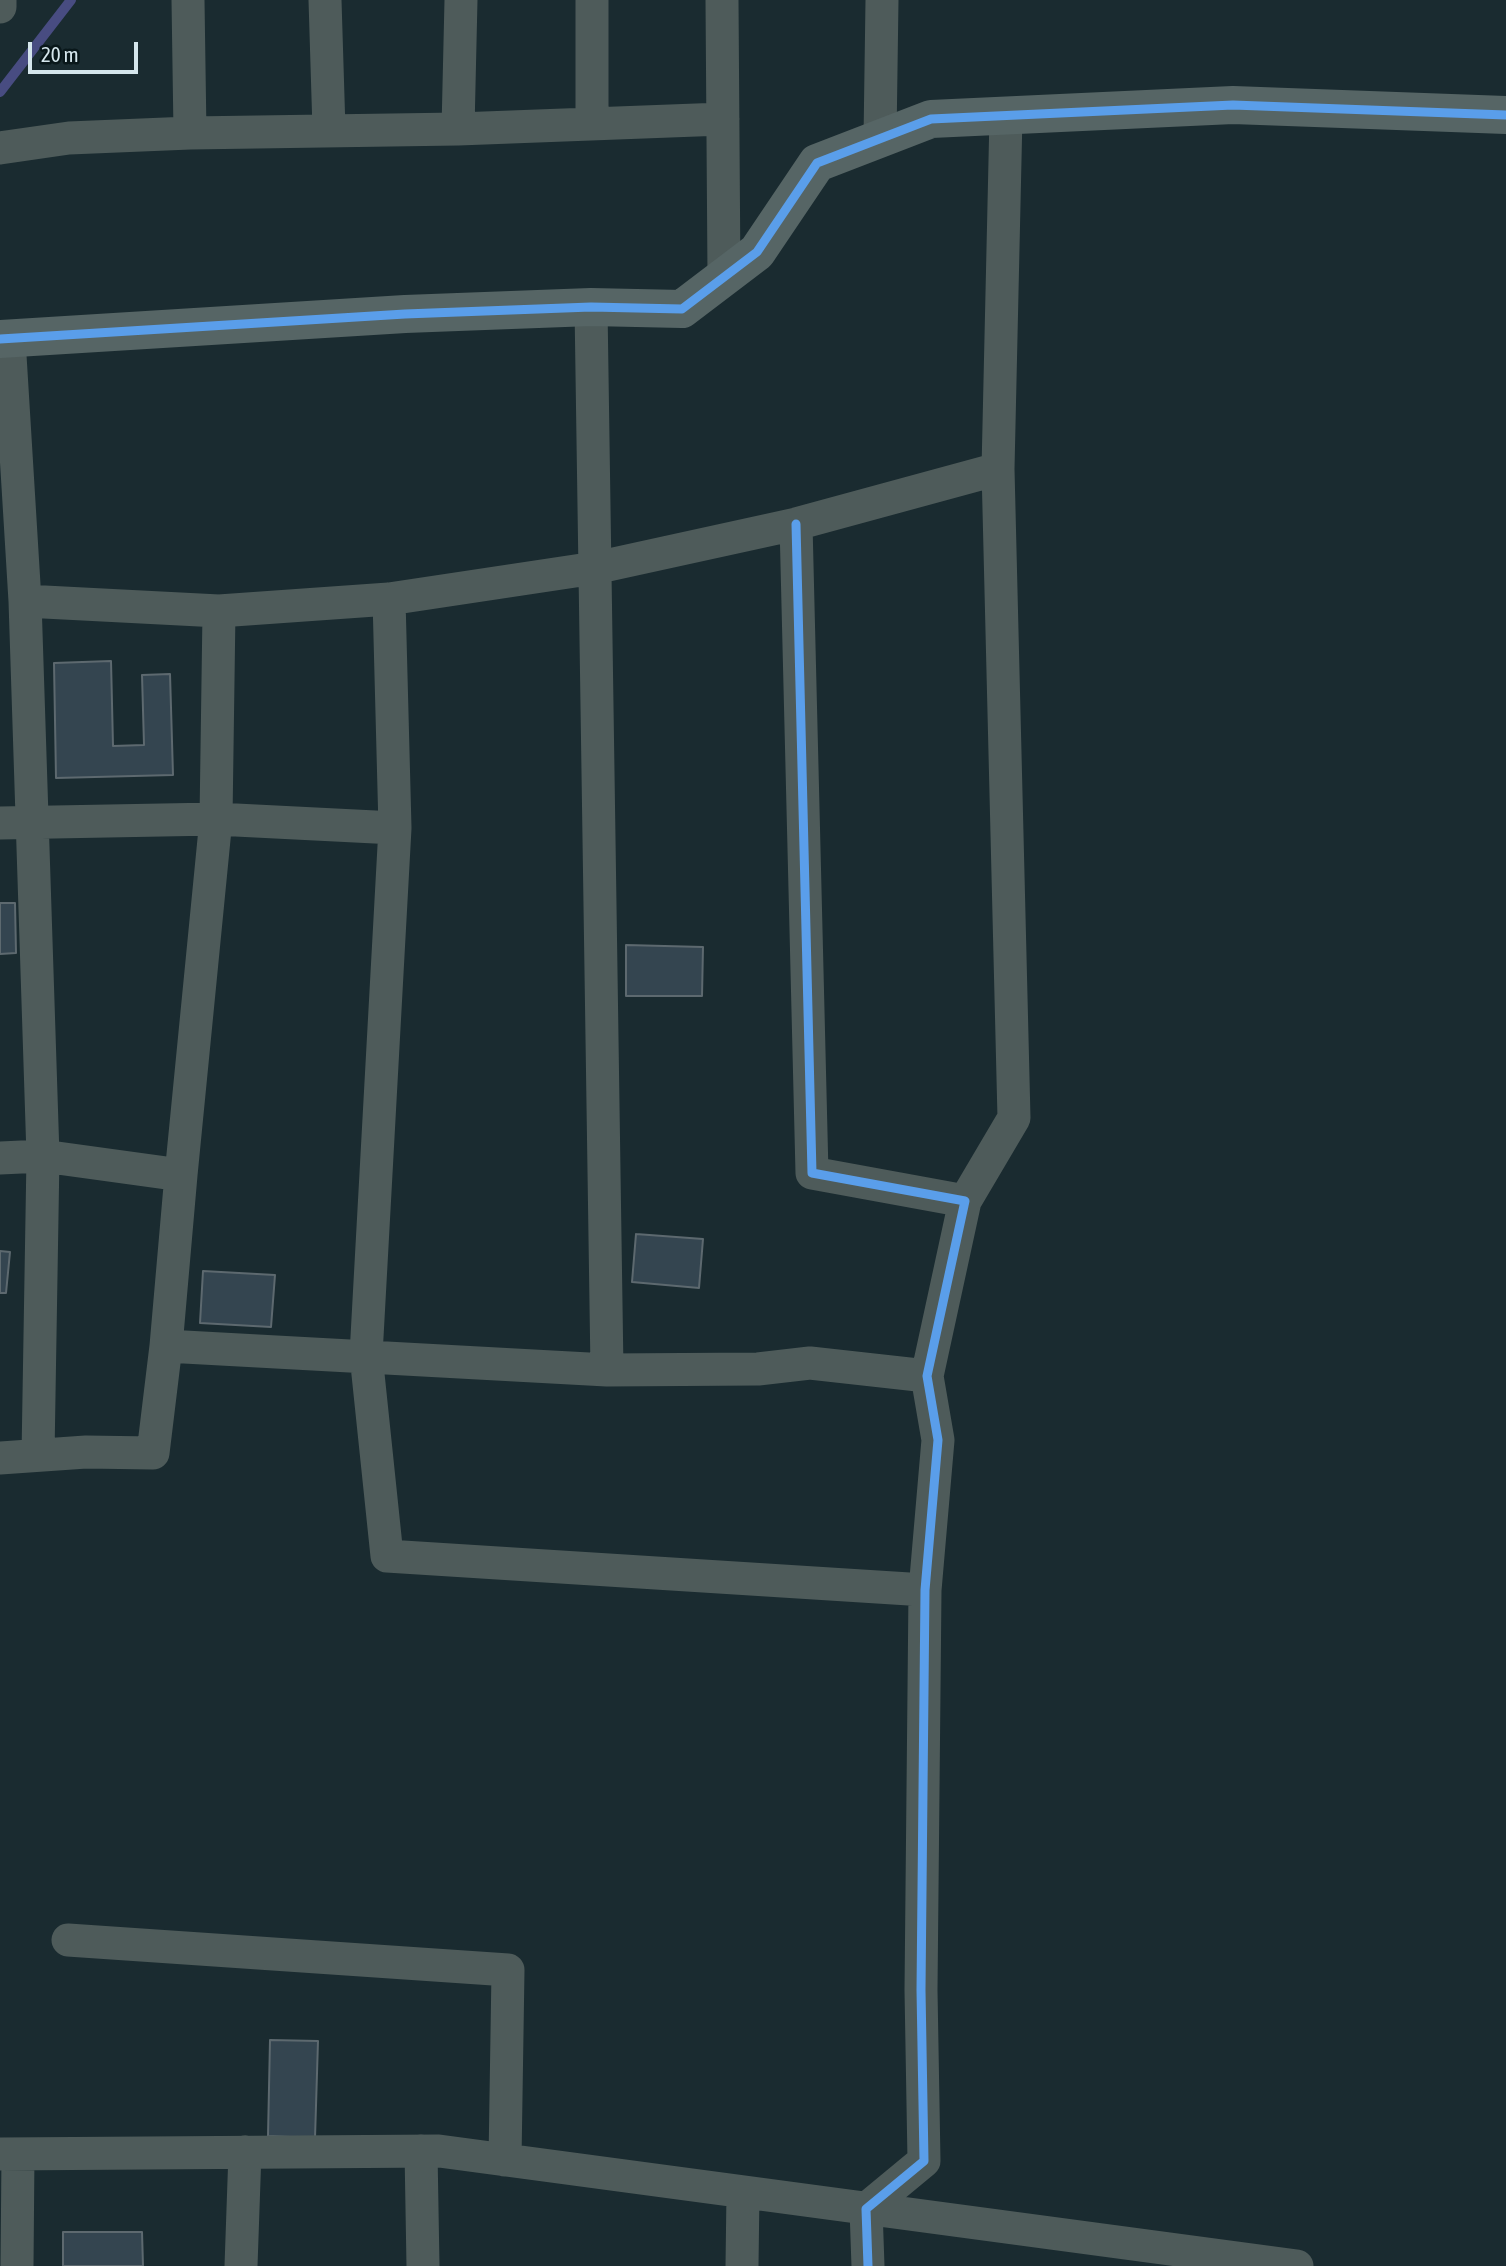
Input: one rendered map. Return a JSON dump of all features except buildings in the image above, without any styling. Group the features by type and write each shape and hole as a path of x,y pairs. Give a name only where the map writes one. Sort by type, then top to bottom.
{"street":[{"path":"0,0 0,6"},
{"path":"188,0 190,133"},
{"path":"325,0 329,130"},
{"path":"458,129 461,0"},
{"path":"592,0 592,124"},
{"path":"722,0 724,277"},
{"path":"880,139 882,0"},
{"path":"38,1455 43,1156 33,822 25,601 4,339 405,313 591,307 682,309 757,252 817,163 931,120 1233,105 1506,115"},
{"path":"866,2208 924,2161 921,1990 925,1590 938,1440 927,1376 965,1201 1014,1118 998,469 1006,116"},
{"path":"0,148 69,138 190,133 458,129 723,119"},
{"path":"591,307 607,1370"},
{"path":"25,601 219,611 389,599 595,568 796,524 998,469"},
{"path":"796,524 812,1173 965,1201"},
{"path":"389,599 395,828 366,1355 387,1556 925,1590"},
{"path":"0,1458 86,1451 153,1452 166,1346 180,1175 216,819 219,611"},
{"path":"0,823 216,819 395,828"},
{"path":"0,1158 43,1156 180,1175"},
{"path":"166,1346 607,1370 758,1369 810,1363 927,1376"},
{"path":"68,1940 508,1970 505,2160"},
{"path":"421,2151 423,2266"},
{"path":"17,2266 9,2154 421,2151 439,2151 866,2208 1248,2263 1297,2266"},
{"path":"241,2266 245,2152"},
{"path":"742,2266 744,2192"},
{"path":"866,2208 868,2266"}],"waterway":[{"path":"0,92 71,0"}],"cycle path":[{"path":"0,339 405,314 591,307 682,309 757,252 817,163 931,119 1233,105 1506,115"},
{"path":"796,524 812,1173 965,1201 927,1376 938,1440 925,1590 921,1990 924,2161 866,2209 868,2266"}]}
